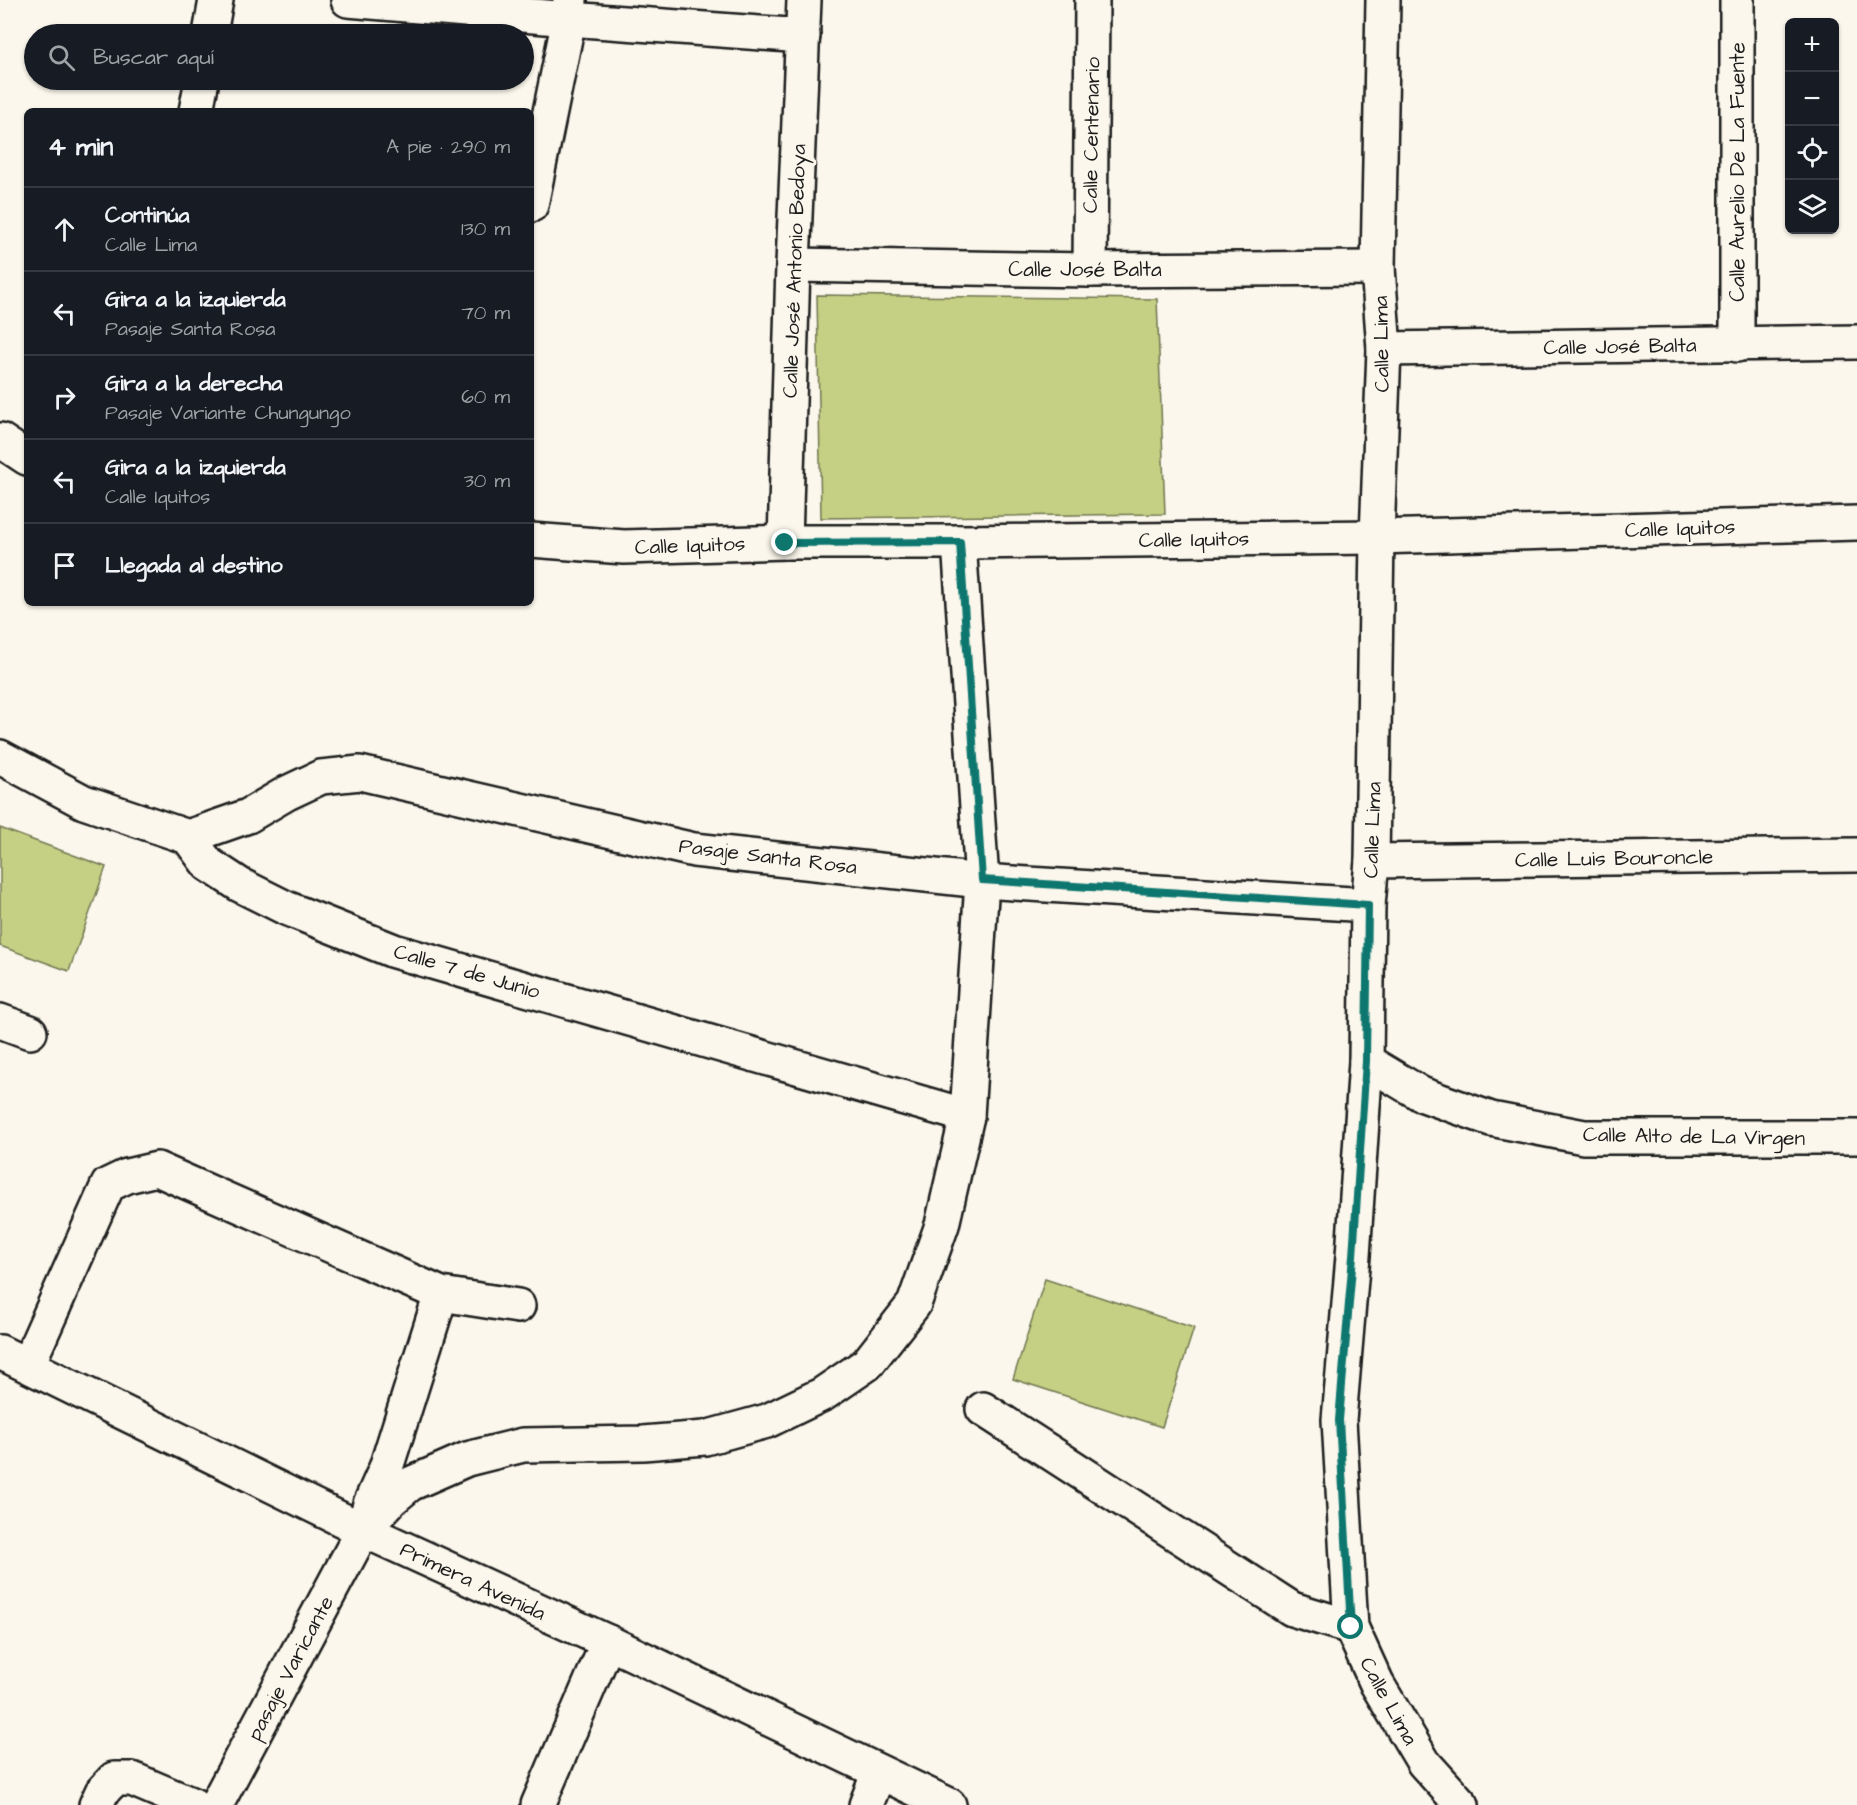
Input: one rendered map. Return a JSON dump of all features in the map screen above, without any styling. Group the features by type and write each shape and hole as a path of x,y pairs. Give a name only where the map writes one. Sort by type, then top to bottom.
{"street":[{"path":"212,24 216,0"},
{"path":"348,0 569,10 803,36"},
{"name":"Calle José Antonio Bedoya","path":"785,543 804,0"},
{"name":"Calle Centenario","path":"1090,270 1092,0"},
{"name":"Calle Lima","path":"1383,0 1378,268 1384,349 1377,537 1372,861 1368,905 1366,1061 1339,1420 1351,1627 1377,1684 1424,1763 1462,1805"},
{"name":"Calle Aurelio De La Fuente","path":"1737,0 1737,345"},
{"path":"534,190 569,10"},
{"path":"197,108 200,90"},
{"name":"Calle José Balta","path":"793,265 1090,270 1378,268"},
{"name":"Calle José Balta","path":"1384,349 1857,342"},
{"path":"0,440 24,456"},
{"name":"Calle Iquitos","path":"534,540 624,547 785,543 1377,537 1857,523"},
{"path":"363,1530 392,1499 410,1484 466,1459 524,1445 643,1443 705,1438 767,1421 823,1394 867,1364 914,1304 942,1225 967,1116 982,880 960,542"},
{"path":"0,757 84,802 188,837"},
{"name":"Pasaje Santa Rosa","path":"188,837 248,816 287,793 321,777 360,773 694,850 982,880 1368,905"},
{"name":"Calle 7 de Junio","path":"188,837 208,864 240,885 286,908 394,951 967,1116"},
{"name":"Calle Luis Bouroncle","path":"1372,861 1857,855"},
{"path":"0,1021 30,1032"},
{"name":"Calle Alto de La Virgen","path":"1366,1061 1421,1094 1491,1119 1584,1137 1857,1137"},
{"path":"14,1358 108,1185 127,1176 157,1169 441,1294 518,1306"},
{"path":"363,1530 370,1504 386,1468 441,1294"},
{"name":"Primera Avenida","path":"14,1358 363,1530 608,1642 949,1805"},
{"path":"982,1409 1292,1609 1351,1627"},
{"name":"pasaje Varicante","path":"216,1805 363,1530"},
{"path":"537,1805 608,1642"},
{"path":"866,1805 879,1772"},
{"path":"96,1805 102,1792 114,1779 132,1779 193,1805"}],"green space":[{"path":"817,295 1157,299 1165,514 821,518"},
{"path":"0,828 106,867 69,971 0,946"},
{"path":"1045,1279 1194,1328 1162,1427 1013,1379"}],"route":[{"path":"785,543 960,542 982,880 1368,905 1366,1061 1339,1420 1351,1627"}]}
